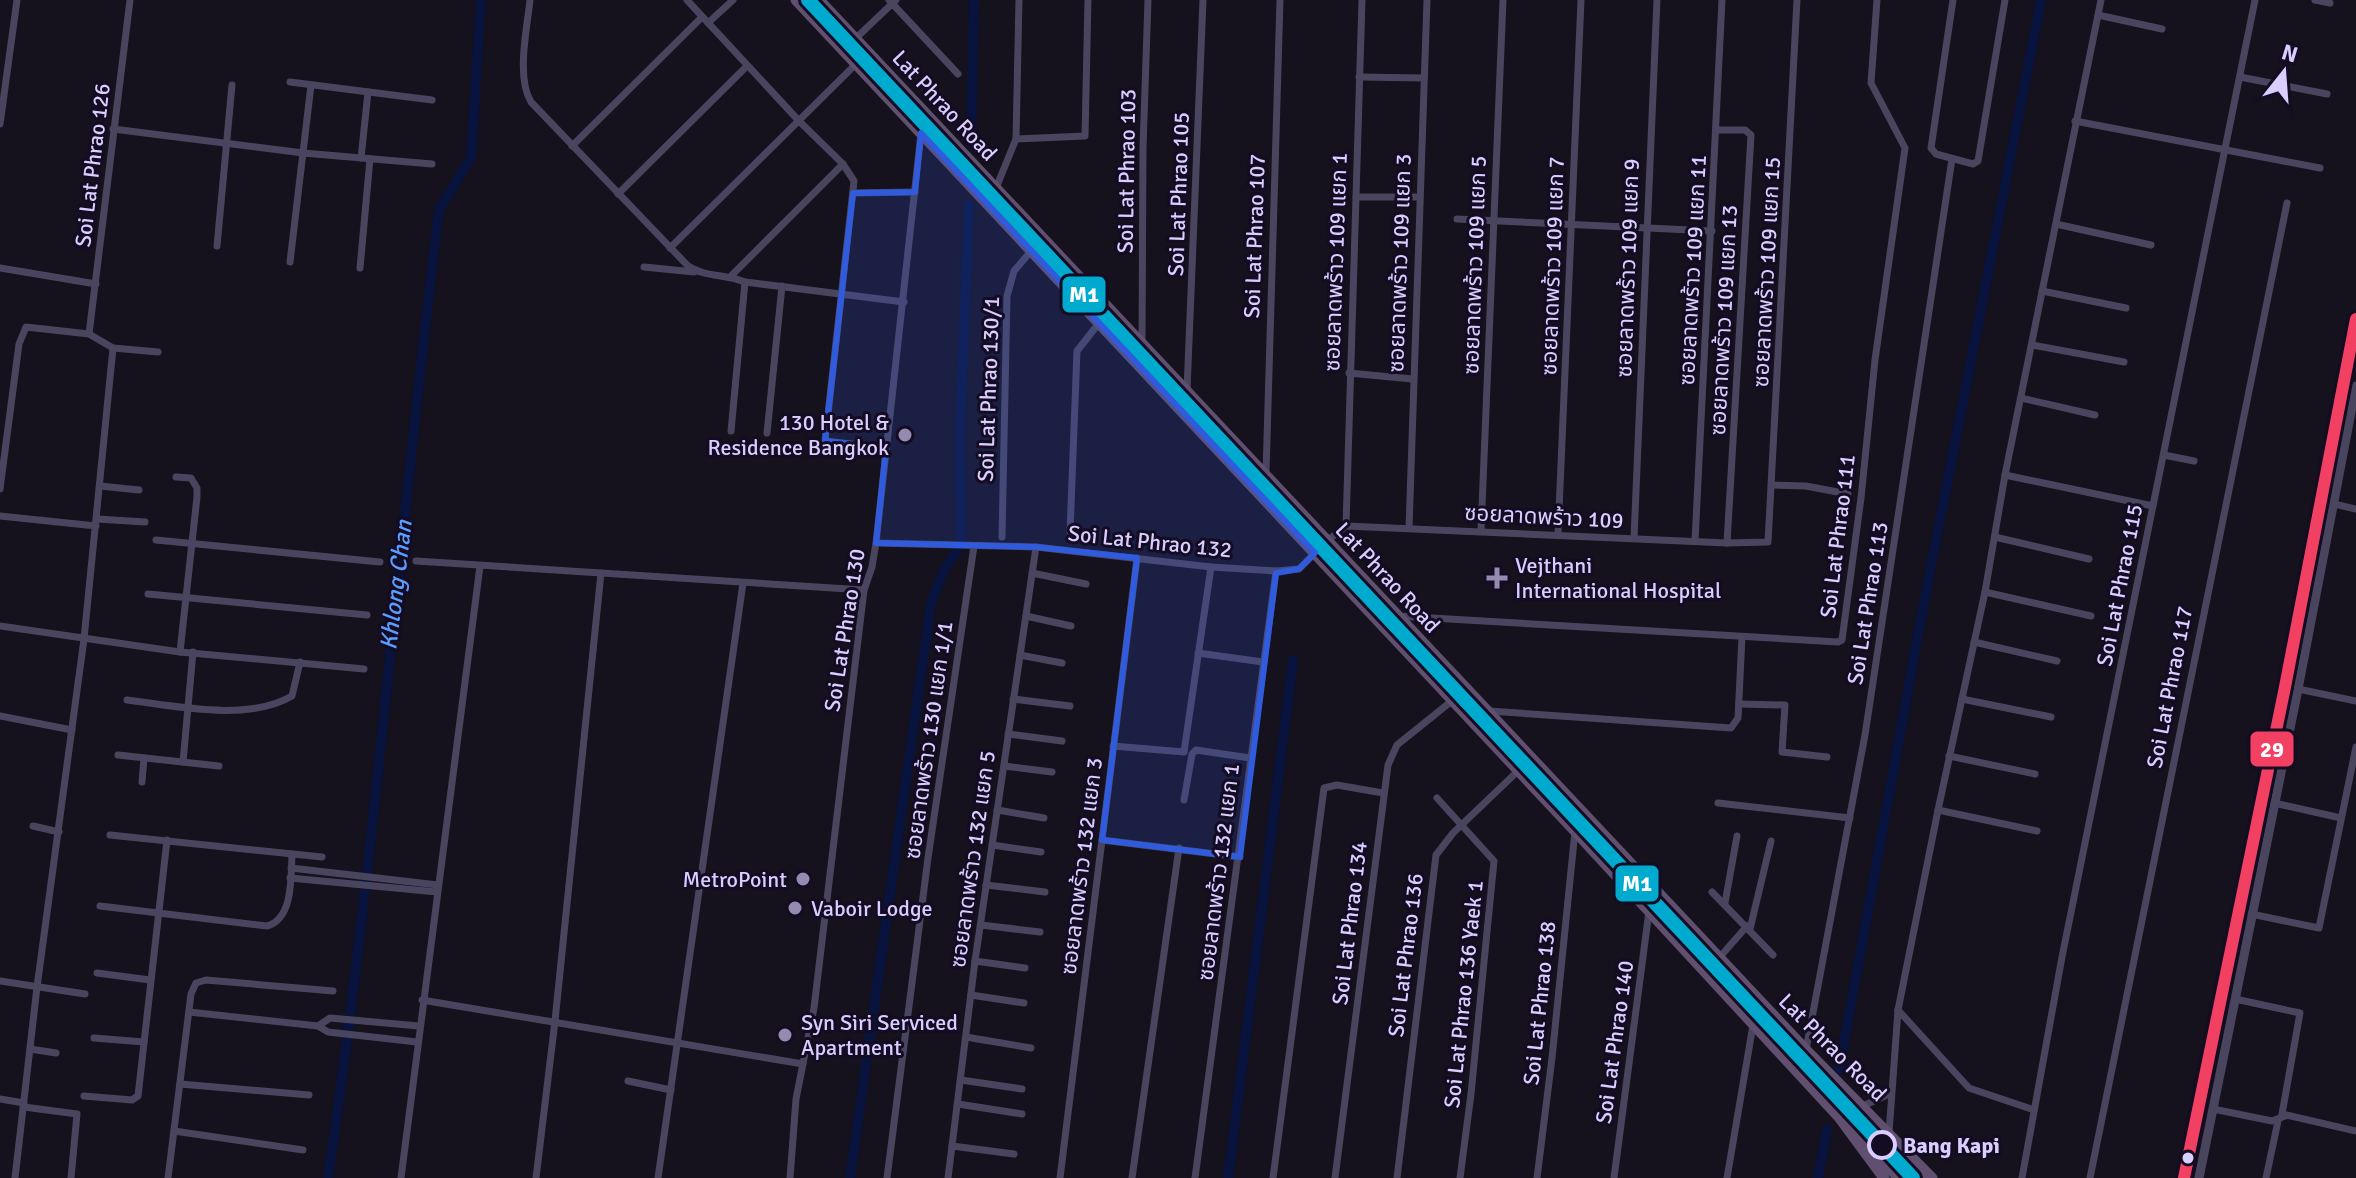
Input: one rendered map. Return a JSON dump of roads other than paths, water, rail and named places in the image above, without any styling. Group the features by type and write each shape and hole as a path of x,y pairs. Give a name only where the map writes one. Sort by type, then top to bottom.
{"main road":[{"name":"Lat Phrao Road","path":"796,0 1519,770 1839,1117 1884,1178"},
{"name":"Lat Phrao Road","path":"819,0 1819,1064 1932,1178"},
{"path":"1114,338 1127,326"},
{"path":"1129,354 1142,342"},
{"path":"1819,1064 1920,1178"},
{"path":"1839,1117 1899,1178"}],"street":[{"path":"0,124 17,0"},
{"name":"Soi Lat Phrao 126","path":"89,334 130,0"},
{"path":"530,0 524,91 572,146 697,272"},
{"path":"687,0 843,164 854,181 825,441 886,448"},
{"path":"695,9 705,0"},
{"path":"572,146 705,20 733,0"},
{"path":"996,188 1016,139 1019,0"},
{"path":"1016,139 1085,136 1088,0"},
{"name":"Soi Lat Phrao 103","path":"1142,342 1143,148 1148,0"},
{"name":"Soi Lat Phrao 105","path":"1187,390 1203,0"},
{"name":"Soi Lat Phrao 107","path":"1266,473 1280,0"},
{"name":"ซอยลาดพร้าว 109 แยก 1","path":"1346,526 1362,0"},
{"name":"ซอยลาดพร้าว 109 แยก 3","path":"1409,528 1427,0"},
{"name":"ซอยลาดพร้าว 109 แยก 5","path":"1481,531 1503,0"},
{"name":"ซอยลาดพร้าว 109 แยก 7","path":"1558,534 1581,0"},
{"name":"ซอยลาดพร้าว 109 แยก 9","path":"1634,538 1657,0"},
{"name":"ซอยลาดพร้าว 109 แยก 11","path":"1695,541 1722,0"},
{"name":"ซอยลาดพร้าว 109 แยก 15","path":"1766,544 1773,485 1797,0"},
{"name":"Soi Lat Phrao 111","path":"1397,616 1838,642 1843,636 1875,360 1905,148 1871,83 1877,0"},
{"path":"1953,0 1931,148 1936,154 1973,164 1978,161 2005,0"},
{"path":"1889,1133 1898,1010 1985,592 2005,475 2101,0"},
{"name":"Soi Lat Phrao 115","path":"2022,1178 2062,957 2255,0"},
{"path":"2315,0 2330,3"},
{"path":"855,39 892,1 958,74"},
{"path":"2098,15 2162,29"},
{"path":"670,248 856,64"},
{"path":"618,194 747,66"},
{"path":"1359,77 1424,78"},
{"path":"2240,77 2327,94"},
{"path":"290,82 432,100"},
{"path":"217,246 232,85"},
{"path":"290,262 311,85"},
{"path":"360,268 368,92"},
{"path":"2075,121 2320,168"},
{"path":"113,129 303,153 432,164"},
{"name":"ซอยลาดพร้าว 109 แยก 13","path":"1717,130 1745,130 1751,135 1727,543"},
{"name":"Soi Lat Phrao 130","path":"790,1178 796,1099 814,1008 864,590 876,543 921,133"},
{"name":"Soi Lat Phrao 113","path":"1806,1050 1850,818 1952,159"},
{"path":"731,276 843,164"},
{"path":"853,193 915,192"},
{"path":"1356,197 1419,197"},
{"name":"Soi Lat Phrao 117","path":"2090,1178 2287,203"},
{"path":"1457,219 1712,231"},
{"path":"2056,224 2151,245"},
{"name":"Soi Lat Phrao 130/1","path":"1002,537 1007,296 1014,271 1031,251"},
{"path":"644,267 731,276 745,282 904,302"},
{"path":"0,268 96,284"},
{"path":"731,431 745,282"},
{"path":"767,433 782,286"},
{"path":"2042,291 2126,308"},
{"path":"2184,1178 2285,687 2356,319"},
{"path":"1070,532 1077,351 1099,323"},
{"path":"0,489 19,344 26,327 89,334 113,348 158,352"},
{"path":"2032,345 2124,362"},
{"path":"15,1178 37,987 84,639 113,348"},
{"path":"1349,373 1412,379"},
{"path":"2199,1178 2356,389"},
{"path":"2021,398 2095,415"},
{"path":"2345,444 2356,447"},
{"path":"2164,455 2194,461"},
{"path":"2005,475 2153,506"},
{"path":"176,477 191,478 197,488 180,652"},
{"path":"1773,485 1806,486 1848,494"},
{"path":"100,486 139,490"},
{"path":"2334,504 2356,509"},
{"path":"0,516 96,523 145,522"},
{"path":"1327,541 1346,526"},
{"name":"ซอยลาดพร้าว 109","path":"1346,526 1766,544"},
{"path":"1995,537 2089,559"},
{"path":"156,540 380,562"},
{"name":"Soi Lat Phrao 132","path":"876,543 1036,547 1211,567 1276,571 1299,569 1315,553"},
{"name":"ซอยลาดพร้าว 130 แยก 1/1","path":"887,1178 970,546"},
{"name":"ซอยลาดพร้าว 132 แยก 5","path":"948,1178 975,961 1036,547"},
{"name":"ซอยลาดพร้าว 132 แยก 3","path":"1060,1178 1137,558"},
{"path":"416,561 864,590"},
{"path":"401,1178 480,566"},
{"path":"1113,746 1184,752 1211,567"},
{"name":"ซอยลาดพร้าว 132 แยก 1","path":"1195,1178 1276,571"},
{"path":"536,1178 601,573"},
{"path":"1032,573 1086,584"},
{"path":"658,1178 743,583"},
{"path":"1985,592 2091,616"},
{"path":"148,594 367,615"},
{"path":"1026,616 1071,626"},
{"path":"0,626 180,652 364,669"},
{"path":"1487,711 1731,728 1738,718 1742,637"},
{"path":"1974,642 2057,661"},
{"path":"183,762 193,652"},
{"path":"1198,653 1263,662"},
{"path":"1020,655 1062,663"},
{"path":"127,700 229,711 289,699 300,662"},
{"path":"2285,687 2356,701"},
{"path":"1013,699 1070,706"},
{"path":"1962,699 2051,717"},
{"name":"Soi Lat Phrao 134","path":"1335,1178 1388,765 1397,745 1453,700"},
{"path":"1739,704 1785,705 1782,752 1827,757"},
{"path":"0,716 72,730"},
{"path":"1008,734 1062,741"},
{"path":"2238,911 2319,928 2356,747"},
{"path":"1184,800 1192,754 1196,750 1250,758"},
{"path":"118,755 219,766"},
{"path":"1949,756 2035,774"},
{"path":"142,782 144,758"},
{"path":"1004,766 1052,772"},
{"name":"Soi Lat Phrao 136","path":"1397,1178 1436,855 1519,770"},
{"path":"1273,1178 1324,788 1337,785 1383,793"},
{"name":"Soi Lat Phrao 136 Yaek 1","path":"1437,798 1494,861 1460,1178"},
{"path":"1718,803 1850,818"},
{"path":"2274,803 2341,818"},
{"path":"997,810 1044,818"},
{"path":"1938,810 2037,831"},
{"path":"33,826 59,832"},
{"name":"Soi Lat Phrao 138","path":"1537,1178 1575,831"},
{"path":"110,835 322,857"},
{"path":"1725,903 1737,836"},
{"path":"84,1096 136,1099 167,840"},
{"path":"1102,840 1240,857"},
{"path":"1719,958 1749,928 1771,841"},
{"path":"992,845 1041,852"},
{"path":"1132,1178 1179,848"},
{"path":"100,906 267,926 277,923 285,912 292,854"},
{"path":"291,868 354,880"},
{"path":"290,878 438,888"},
{"path":"986,885 1045,892"},
{"path":"1712,892 1773,955"},
{"name":"Soi Lat Phrao 140","path":"1614,1178 1649,911"},
{"path":"981,925 1040,932"},
{"path":"975,961 1025,968"},
{"path":"97,973 150,980"},
{"path":"168,1178 189,1012 196,983 206,980 333,991"},
{"path":"0,981 85,994"},
{"path":"971,995 1024,1003"},
{"path":"2235,999 2300,1013 2282,1118 2266,1178"},
{"path":"422,1000 803,1064"},
{"path":"1898,1010 1969,1088 2034,1110"},
{"path":"189,1012 318,1026 328,1032 417,1042"},
{"path":"318,1026 330,1018 419,1026"},
{"path":"1727,1178 1753,1025"},
{"path":"966,1037 1031,1048"},
{"path":"94,1038 144,1042"},
{"path":"30,1049 56,1053"},
{"path":"961,1080 1022,1089"},
{"path":"628,1081 671,1090"},
{"path":"180,1084 309,1095"},
{"path":"1863,1106 1891,1093"},
{"path":"0,1099 77,1114 71,1178"},
{"path":"958,1104 1022,1114"},
{"path":"2213,1109 2356,1131"},
{"path":"174,1131 303,1150"},
{"path":"952,1146 1014,1154"}],"waterway":[{"name":"Khlong Chan","path":"328,1178 360,937 439,210 471,157 481,0"},
{"path":"971,144 974,0"},
{"path":"1839,1070 1922,613 2041,0"},
{"path":"850,1178 931,603 944,570 961,544 960,432 969,205"},
{"path":"1228,1178 1293,660"},
{"path":"1818,1178 1827,1129"}],"place":[{"name":"130 Hotel & Residence Bangkok","path":"905,435"},
{"name":"Vejthani International Hospital","path":"1497,578"},
{"name":"MetroPoint","path":"803,879"},
{"name":"Vaboir Lodge","path":"795,908"},
{"name":"Syn Siri Serviced Apartment","path":"785,1035"},
{"name":"Bang Kapi","path":"1882,1145"}]}
